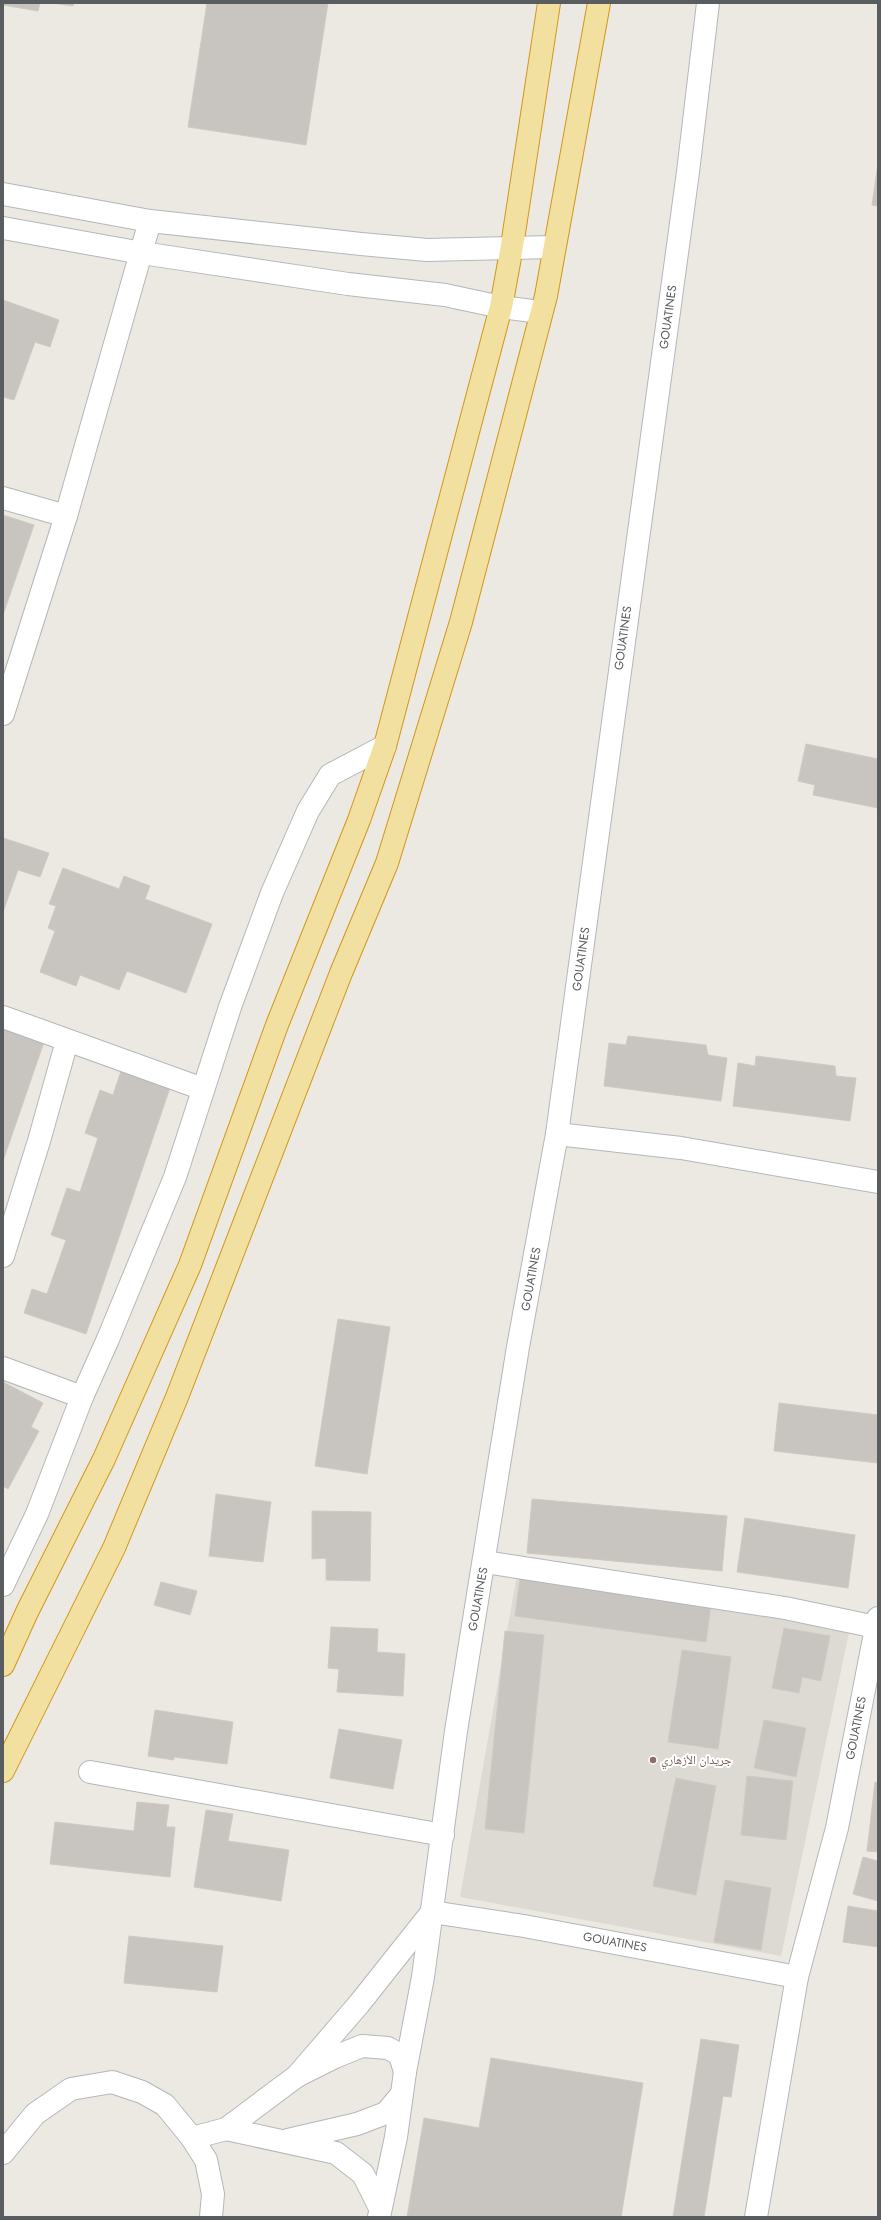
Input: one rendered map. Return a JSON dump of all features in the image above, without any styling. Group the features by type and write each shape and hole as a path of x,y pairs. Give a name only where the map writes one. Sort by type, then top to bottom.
{"highway":[{"path":"3,1665 27,1612 104,1459 190,1265 277,1025 359,820 385,746 501,307 512,246 549,3"},
{"path":"3,1771 114,1548 168,1418 342,972 387,863 461,622 540,312 546,296 599,3"}],"street":[{"name":"GOUATINES","path":"379,2212 396,2137 405,2072 423,1977 456,1731 485,1562 517,1355 557,1134 688,172 708,3"},
{"path":"3,194 150,221 353,244 427,250 512,246 554,247"},
{"path":"3,714 66,516 150,221"},
{"path":"3,228 142,253 348,284 445,295 501,307 540,312"},
{"path":"3,498 66,516"},
{"path":"3,1585 37,1514 82,1397 108,1339 175,1177 230,1007 272,893 308,811 330,775 385,746"},
{"path":"3,1018 148,1068 203,1089"},
{"path":"3,1256 39,1141 67,1040"},
{"path":"557,1134 681,1148 878,1182"},
{"path":"3,1368 82,1397"},
{"path":"485,1562 877,1623"},
{"name":"GOUATINES","path":"756,2217 797,1977 837,1828 877,1623"},
{"path":"90,1772 443,1835"},
{"path":"297,2076 359,2004 432,1912"},
{"name":"GOUATINES","path":"432,1912 524,1926 797,1977"},
{"path":"192,2138 226,2129 297,2076 362,2046 388,2048 400,2055 405,2072"},
{"path":"3,2153 34,2114 71,2089 112,2082 142,2092 165,2105 192,2138 206,2160 213,2194 211,2217"},
{"path":"282,2142 358,2124 386,2113 402,2094"},
{"path":"226,2129 336,2153 363,2174 379,2212"}],"shaded area":[{"name":"جريدان الأزهاري","path":"517,1575 851,1623 781,1956 460,1897"}],"building":[{"path":"3,3 40,3 38,11 3,5"},
{"path":"51,3 74,3 73,6"},
{"path":"207,3 328,3 306,145 188,127"},
{"path":"878,164 878,206 872,205"},
{"path":"3,300 59,320 50,347 35,342 14,400 3,397"},
{"path":"3,515 34,525 3,615"},
{"path":"806,744 878,759 878,808 813,795 815,785 798,781"},
{"path":"3,838 49,853 40,877 18,870 3,912"},
{"path":"63,868 119,889 124,876 150,886 145,899 212,924 186,993 127,971 119,990 80,975 76,986 40,972 55,931 48,928 56,906 49,904"},
{"path":"3,1024 45,1039 3,1161"},
{"path":"628,1036 706,1045 708,1055 727,1058 721,1101 604,1086 609,1043 626,1045"},
{"path":"756,1056 835,1066 836,1076 856,1078 850,1121 733,1106 738,1063 755,1066"},
{"path":"123,1065 172,1082 86,1334 24,1313 32,1289 47,1294 66,1240 51,1235 67,1188 80,1192 98,1138 85,1133 100,1090 113,1095"},
{"path":"338,1319 390,1327 367,1474 315,1466"},
{"path":"3,1382 43,1403 31,1427 39,1431 8,1489 3,1486"},
{"path":"779,1403 878,1415 878,1463 774,1451"},
{"path":"216,1494 271,1502 263,1562 209,1556"},
{"path":"532,1499 727,1516 722,1571 527,1553"},
{"path":"312,1511 371,1512 370,1581 326,1580 326,1558 312,1559"},
{"path":"745,1518 855,1535 848,1588 737,1572"},
{"path":"520,1578 711,1604 706,1642 515,1616"},
{"path":"161,1582 197,1591 190,1615 154,1605"},
{"path":"331,1627 378,1629 377,1652 405,1654 403,1696 337,1692 339,1669 328,1668"},
{"path":"784,1628 830,1636 821,1681 802,1677 799,1693 772,1688"},
{"path":"505,1631 544,1635 524,1833 485,1829"},
{"path":"682,1650 731,1657 718,1749 668,1742"},
{"path":"155,1710 233,1722 227,1764 174,1757 174,1760 148,1756"},
{"path":"764,1720 806,1728 796,1777 754,1768"},
{"path":"339,1729 402,1740 393,1789 330,1778"},
{"path":"747,1776 793,1781 786,1840 741,1835"},
{"path":"676,1778 716,1786 696,1895 653,1886"},
{"path":"875,1782 878,1783 878,1852 867,1851"},
{"path":"137,1802 169,1805 166,1827 175,1827 170,1877 50,1864 55,1822 134,1831"},
{"path":"206,1810 233,1814 228,1841 289,1850 281,1901 194,1887"},
{"path":"863,1857 878,1861 878,1901 853,1894"},
{"path":"725,1880 771,1888 761,1950 714,1942"},
{"path":"848,1906 878,1911 878,1947 843,1942"},
{"path":"129,1936 223,1946 217,1992 124,1983"},
{"path":"701,2039 739,2045 731,2097 723,2096 704,2217 673,2217"},
{"path":"491,2058 643,2083 621,2217 407,2217 424,2118 479,2128"}],"place":[{"name":"جريدان الأزهاري","path":"653,1760"}]}
